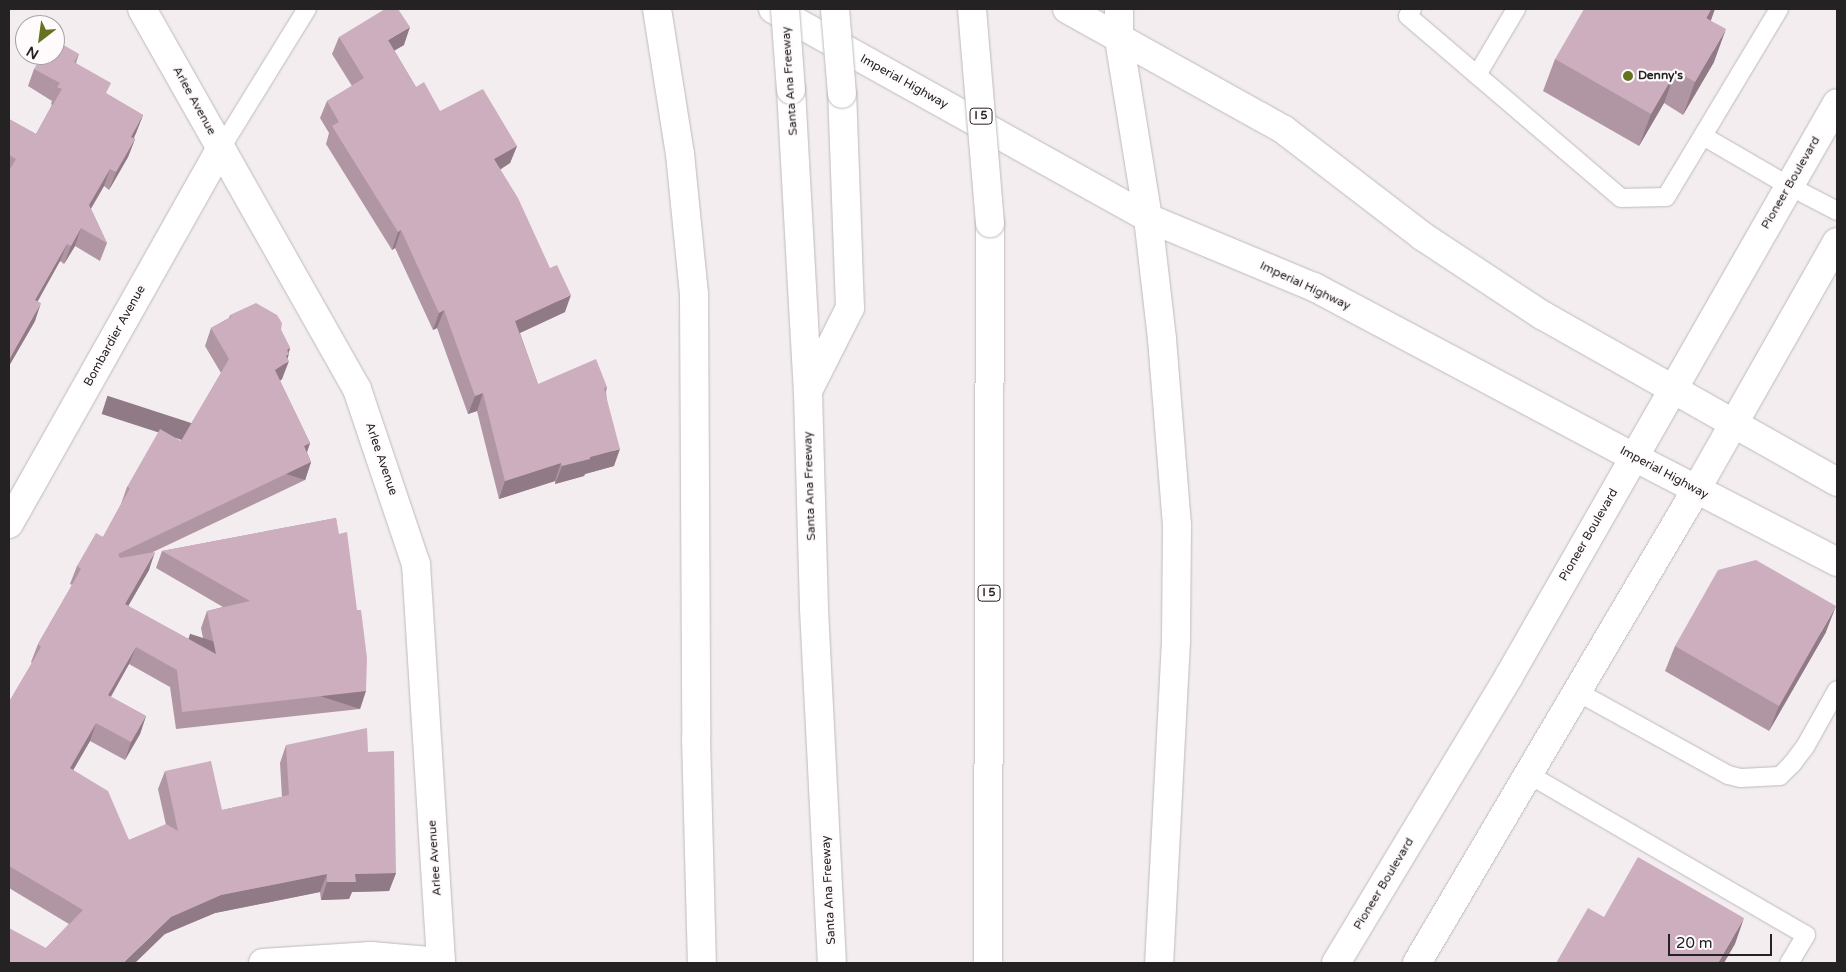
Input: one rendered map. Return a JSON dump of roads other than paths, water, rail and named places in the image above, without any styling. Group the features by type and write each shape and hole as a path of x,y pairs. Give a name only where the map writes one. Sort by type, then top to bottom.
{"main road":[{"name":"Arlee Avenue","path":"142,9 357,389 416,564 441,963"},
{"path":"657,9 680,154 694,294 696,738 702,963"},
{"name":"Imperial Highway","path":"773,9 1148,218 1314,287 1696,490 1837,562"},
{"name":"Santa Ana Freeway","path":"785,9 808,393 814,608 832,963"},
{"path":"808,393 850,308 842,94 835,9"},
{"name":"I 5","path":"972,9 990,223 988,963"},
{"path":"1067,9 1284,130 1422,236 1542,315 1837,482"},
{"path":"1119,9 1119,39 1148,218 1162,339 1177,525 1176,641 1159,963"},
{"name":"Pioneer Boulevard","path":"1336,963 1509,676 1837,103"},
{"name":"Bombardier Avenue","path":"9,524 221,148"},
{"path":"1417,963 1696,490 1837,242"},
{"path":"263,963 270,961 371,956 441,963"}],"lane":[{"path":"221,148 307,9"},
{"path":"1412,9 1408,16 1621,198 1666,197 1779,9"},
{"path":"1478,75 1516,9"},
{"path":"1703,136 1789,186 1837,211"},
{"path":"1576,691 1728,775 1741,778 1780,776 1805,746 1837,690"},
{"path":"1528,774 1806,935 1790,963"}],"place":[{"name":"Denny's","path":"1628,76"}]}
